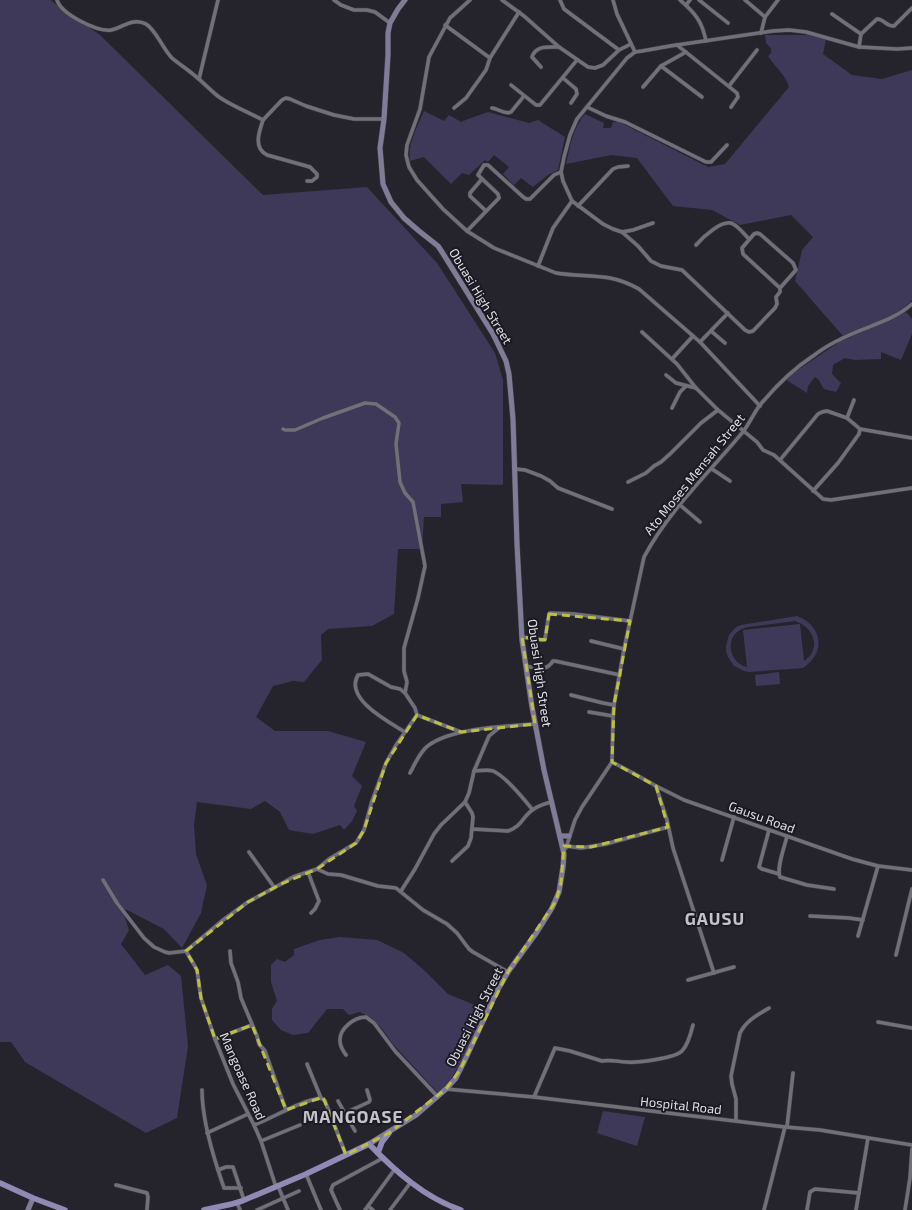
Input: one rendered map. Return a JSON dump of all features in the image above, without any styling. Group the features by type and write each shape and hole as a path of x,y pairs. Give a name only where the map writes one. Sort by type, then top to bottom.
{"main road":[{"path":"378,1153 382,1142 389,1133"},
{"path":"369,1144 411,1182 428,1194 460,1210"},
{"name":"Obuasi High Street","path":"204,1210 237,1203 277,1187 369,1144"},
{"path":"0,1183 65,1210"}],"street":[{"path":"57,0 62,8 79,21 98,28 111,30 134,22 139,22 146,25 172,57 219,97 263,120"},
{"path":"199,79 218,0"},
{"path":"334,0 341,5 354,10 367,10 374,12 390,23"},
{"name":"Obuasi High Street","path":"369,1144 416,1115 446,1089 460,1070 488,1008 508,972 537,932 556,900 561,883 564,854 551,802 535,724 522,637 513,419 506,361 493,334 438,246 404,218 391,202 383,184 380,148 384,119 388,33 390,23 405,0"},
{"path":"470,0 450,18 429,56 420,109 407,146 406,155 409,167 417,180 443,209 467,230 494,248 556,272 567,275 611,278 639,289 700,342 760,406"},
{"path":"502,0 519,12 559,47 588,67 595,68 607,62 619,50 631,44"},
{"path":"560,0 564,10 619,50"},
{"path":"613,0 617,14 635,52"},
{"path":"680,0 700,20 706,41"},
{"path":"686,5 690,0"},
{"path":"699,0 728,23"},
{"path":"745,0 765,17"},
{"path":"761,33 765,17 778,0"},
{"path":"859,46 861,34 877,19 889,26 894,26 912,8"},
{"path":"454,108 466,98 486,70 490,58 519,12"},
{"path":"832,14 861,34"},
{"path":"446,25 490,58"},
{"path":"653,223 634,230 622,232 613,230 572,201 563,181 561,172 570,135 577,119 628,58 635,52 789,30 806,32 859,46 897,49 912,48"},
{"path":"677,45 738,93 739,95 731,107"},
{"path":"541,67 532,57 534,52 544,47 559,47"},
{"path":"729,86 757,50"},
{"path":"643,87 661,66 686,52"},
{"path":"511,85 536,105 540,106 577,60"},
{"path":"661,66 702,97"},
{"path":"563,78 576,89 577,94 571,103"},
{"path":"492,108 505,113 512,112 524,96"},
{"path":"306,181 312,181 317,177 317,174 310,167 267,155 261,150 258,144 258,138 263,120 282,100 286,98 290,99 334,116 354,119 384,119"},
{"path":"587,107 606,116 625,122 706,162 711,162 727,145"},
{"path":"467,230 499,197 498,194 478,176 478,173 484,165 488,165 526,199 530,199 554,175 561,172"},
{"path":"578,206 613,169 628,166"},
{"path":"482,179 470,193 470,196 486,211"},
{"path":"538,266 554,228 572,201"},
{"path":"696,245 709,232 728,223 733,224 749,239"},
{"path":"622,232 638,246 651,261 661,266 682,270 745,330 749,332 753,331 777,306 776,297 780,292 780,288 795,272 796,268 760,234 754,234 742,248 743,254 780,288"},
{"name":"Ato Moses Mensah Street","path":"612,762 614,705 624,649 644,557 651,543 687,495 744,432 760,406 791,373 812,356 839,340 889,319 912,304"},
{"path":"700,342 728,313"},
{"path":"711,330 725,343"},
{"path":"642,332 677,364 696,388 718,410 757,442 763,450 774,455 780,460 823,499 832,500 912,488"},
{"path":"672,359 693,336"},
{"path":"666,375 676,384 696,388"},
{"path":"672,408 680,392 686,386"},
{"path":"847,418 854,400"},
{"path":"283,429 295,430 365,403 376,404 395,417 399,422 396,444 400,482 405,493 414,502 425,566 404,648 404,671 407,682 405,693"},
{"path":"628,482 646,473 661,462 701,423 718,410"},
{"path":"780,460 818,414 827,411 847,418 860,429 912,438"},
{"path":"813,491 838,463 859,434 860,429"},
{"path":"712,468 730,481"},
{"path":"515,469 525,470 541,476 558,488 612,509"},
{"path":"680,504 700,522"},
{"path":"522,637 542,640 545,639 550,613 574,614 630,622"},
{"path":"591,641 624,649"},
{"path":"526,666 545,668 550,666 553,661 555,661 620,675"},
{"path":"405,732 365,704 356,689 356,679 358,675 368,674 391,687 400,689 405,693 415,708 417,715"},
{"path":"571,694 614,705"},
{"path":"589,712 613,716"},
{"path":"103,880 117,903 144,938 154,947 169,953 186,951 223,920 248,902 293,877 317,869 332,857 356,843 364,830 381,775 405,732 417,715"},
{"path":"417,715 461,732"},
{"path":"410,773 428,746 435,741 461,732 535,724"},
{"path":"401,891 434,834 441,825 465,802 481,753 489,736 500,727"},
{"path":"564,854 569,836 582,807 612,762"},
{"name":"Gausu Road","path":"612,762 684,800 852,859 878,866 912,870"},
{"path":"474,771 492,770 499,774 532,809"},
{"path":"656,786 673,848 714,973"},
{"path":"452,861 468,846 471,838 473,817 465,802"},
{"path":"472,829 508,831 518,827 532,809 551,802"},
{"path":"722,860 734,817"},
{"path":"566,846 581,848 606,844 668,827"},
{"path":"769,830 759,867 779,874 780,877 783,878 807,885 834,889"},
{"path":"560,836 569,836"},
{"path":"779,874 779,868 787,836"},
{"path":"249,852 274,887"},
{"path":"858,936 878,866"},
{"path":"317,869 328,874 341,875 378,886 396,888 423,910 447,924 457,933 467,947 473,952 508,972"},
{"path":"308,872 319,901 311,913"},
{"path":"896,955 912,888"},
{"path":"810,916 863,920"},
{"name":"Mangoase Road","path":"186,951 197,970 201,998 215,1039 233,1084 261,1141 277,1187 288,1210"},
{"path":"230,951 231,963 238,982 241,998 259,1044 265,1051 286,1110"},
{"path":"688,980 734,967"},
{"path":"736,1121 736,1099 731,1076 740,1033 742,1028 751,1018 768,1008"},
{"path":"346,1056 340,1045 341,1034 350,1023 356,1019 366,1017 374,1023 395,1050 438,1097"},
{"path":"878,1022 912,1028"},
{"path":"215,1039 252,1025"},
{"path":"534,1097 555,1048 602,1061 645,1062 673,1056 679,1053 690,1036 693,1025"},
{"path":"307,1064 321,1098 325,1101 346,1154"},
{"path":"764,1210 786,1127 793,1072"},
{"name":"Hospital Road","path":"446,1089 534,1097 820,1130 912,1145"},
{"path":"202,1090 207,1133 224,1188 240,1188"},
{"path":"332,1119 369,1102 370,1098 367,1090"},
{"path":"254,1125 286,1110 321,1098"},
{"path":"338,1101 355,1131"},
{"path":"207,1133 248,1114"},
{"path":"261,1141 300,1125"},
{"path":"856,1210 868,1138"},
{"path":"905,1210 911,1178 912,1149"},
{"path":"340,1210 331,1190 332,1185 383,1158"},
{"path":"218,1170 226,1167 234,1167 244,1200"},
{"path":"365,1210 395,1169"},
{"path":"306,1174 321,1210"},
{"path":"390,1210 411,1182"},
{"path":"116,1185 147,1193 147,1210"},
{"path":"808,1210 810,1192 815,1189 859,1193"},
{"path":"257,1210 299,1191"},
{"path":"28,1210 33,1198"},
{"path":"237,1203 240,1210"},
{"path":"368,1206 373,1210"}],"highlighted area":[{"path":"549,614 630,621 614,705 612,762 656,786 668,827 591,847 564,846 561,883 556,901 508,972 460,1070 446,1089 389,1133 346,1155 323,1097 286,1110 252,1025 215,1039 201,998 197,970 186,951 248,902 281,884 317,869 356,843 364,830 386,763 417,715 461,732 535,724 522,637 545,640"}],"shaded area":[{"path":"0,0 50,0 100,35 263,195 367,187 437,263 495,353 503,380 503,485 461,484 463,502 441,504 441,517 424,517 422,549 398,549 394,614 372,626 328,629 321,635 322,660 304,682 293,681 273,686 256,717 275,731 328,731 366,742 352,776 362,786 354,806 357,811 352,821 344,830 340,825 313,834 289,830 280,812 265,801 251,809 197,802 194,825 196,854 207,885 201,913 182,948 164,929 125,909 124,915 129,930 121,944 145,975 168,965 181,976 188,1046 177,1118 146,1133 25,1062 11,1042 0,1042"},
{"path":"765,35 808,35 826,39 823,54 852,75 882,79 912,70 912,300 898,312 889,317 843,336 795,281 802,250 813,237 791,215 740,225 712,210 673,206 637,158 611,155 566,164 575,131 585,114 604,123 603,128 611,128 613,122 619,122 708,167 725,164 789,87 783,75 768,56 771,53 771,48 766,43"},
{"path":"424,111 444,121 449,115 461,122 488,112 529,123 538,120 565,137 558,170 548,175 533,187 521,178 514,185 503,174 509,167 494,155 488,162 485,160 469,175 462,173 451,184 424,157 410,161 410,148"},
{"path":"906,312 912,319 912,334 901,360 881,352 881,359 855,360 845,358 833,365 832,374 841,383 836,392 824,389 815,377 808,386 807,393 785,379 839,342"},
{"path":"797,616 806,620 812,626 818,640 818,648 810,662 803,668 749,672 744,671 734,666 726,651 729,635 736,627","holes":["795,621 802,624 811,633 814,645 810,656 804,661 800,624 743,630 747,667 737,662 734,658 731,643 737,632 748,627"]},
{"path":"779,672 780,684 756,686 755,675"},
{"path":"340,937 377,940 404,953 448,994 485,1009 463,1059 449,1082 439,1092 437,1092 393,1044 373,1019 360,1012 349,1015 343,1009 327,1009 308,1033 293,1035 281,1030 272,1020 272,1009 277,1001 271,982 271,965 277,959 285,962 294,955 294,949 320,940"},
{"path":"603,1111 645,1117 637,1146 597,1133"}],"district":[{"name":"GAUSU","path":"715,918"},
{"name":"MANGOASE","path":"353,1116"}]}
